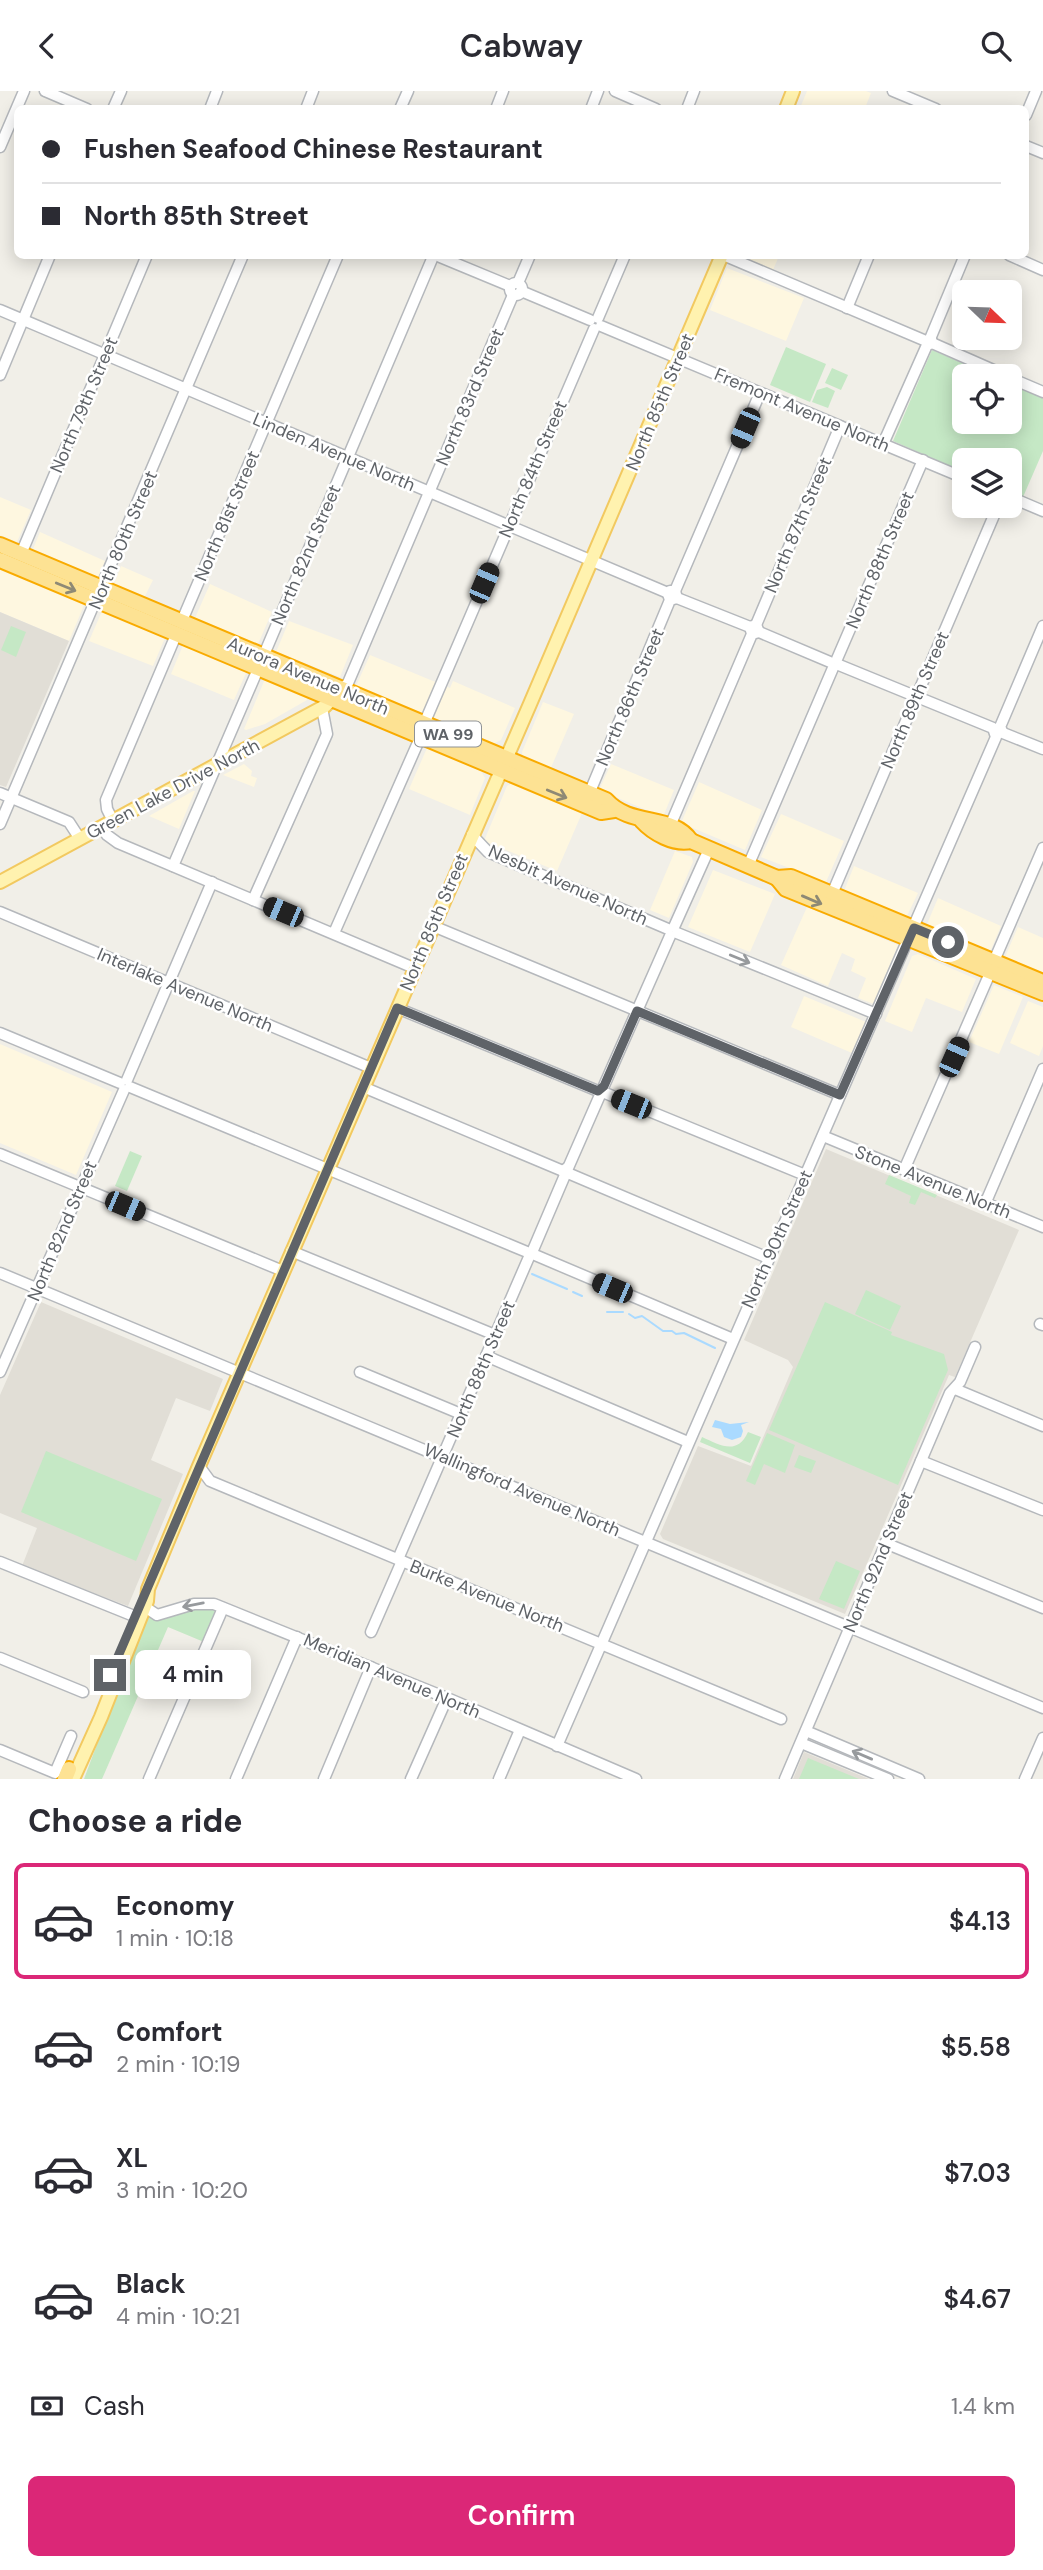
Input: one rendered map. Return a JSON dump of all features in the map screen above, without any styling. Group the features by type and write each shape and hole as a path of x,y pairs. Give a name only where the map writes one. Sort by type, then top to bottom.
{"highway":[{"name":"Aurora Avenue North","path":"0,545 100,594 260,663 331,699 424,726 601,812 614,810"},
{"name":"Aurora Avenue North","path":"0,560 100,594"},
{"name":"Aurora Avenue North","path":"503,765 606,800 614,810 642,821 657,821 670,826 685,833 691,841 777,878 791,877 832,894 911,934"},
{"name":"Aurora Avenue North","path":"642,821 651,830 683,843 691,841"},
{"name":"Aurora Avenue North","path":"777,878 786,889 1042,985"},
{"name":"Aurora Avenue North","path":"992,967 1009,981 1042,985"}],"main road":[{"name":"North 85th Street","path":"68,1776 145,1607 148,1589 282,1271 721,259"},
{"name":"Green Lake Drive North","path":"0,882 217,765 331,699"},
{"name":"North 85th Street","path":"68,1776 141,1598 148,1589"}],"street":[{"path":"46,91 79,105"},
{"path":"615,91 647,105"},
{"path":"893,91 926,105"},
{"path":"1029,108 1036,91"},
{"path":"0,147 14,114"},
{"path":"0,375 48,259"},
{"name":"North 79th Street","path":"21,554 145,259"},
{"name":"North 80th Street","path":"0,824 241,259"},
{"name":"North 81st Street","path":"108,824 106,800 336,259"},
{"name":"North 82nd Street","path":"173,866 434,259"},
{"name":"Fremont Avenue North","path":"440,259 952,473"},
{"name":"North 83rd Street","path":"331,699 348,683 528,259"},
{"name":"North 84th Street","path":"334,933 623,259"},
{"path":"732,259 979,364"},
{"path":"847,308 867,259"},
{"path":"884,444 963,259"},
{"path":"1018,259 1043,270"},
{"name":"Linden Avenue North","path":"0,310 673,596 1043,749"},
{"path":"1022,383 1043,392"},
{"name":"North 86th Street","path":"589,794 760,393"},
{"name":"North 87th Street","path":"670,826 840,426"},
{"name":"North 88th Street","path":"748,866 923,460"},
{"path":"1022,502 1043,511"},
{"name":"North 89th Street","path":"832,894 994,518"},
{"name":"North 90th Street","path":"557,1746 1043,626"},
{"path":"253,899 327,734 331,699"},
{"path":"0,793 69,822 80,839"},
{"path":"108,824 114,841 414,968"},
{"name":"Nesbit Avenue North","path":"472,835 488,852 876,1014"},
{"path":"904,1170 1043,848"},
{"name":"North 88th Street","path":"371,1632 495,1335 709,849"},
{"name":"North 82nd Street","path":"0,1372 4,1354 38,1289 212,882"},
{"name":"Interlake Avenue North","path":"0,912 371,1068"},
{"path":"433,926 840,1095"},
{"path":"397,1008 805,1175"},
{"path":"0,1033 733,1339"},
{"path":"985,1204 1043,1069"},
{"path":"362,1087 768,1258"},
{"name":"Stone Avenue North","path":"823,1136 1043,1227"},
{"path":"0,1154 282,1271"},
{"path":"291,1251 495,1335"},
{"name":"Wallingford Avenue North","path":"0,1273 1043,1708"},
{"name":"North 92nd Street","path":"785,1779 950,1393 955,1389 975,1347"},
{"path":"486,1356 688,1442"},
{"path":"360,1372 461,1414"},
{"path":"955,1389 1043,1426"},
{"path":"921,1461 1043,1510"},
{"name":"Burke Avenue North","path":"199,1466 210,1481 781,1719"},
{"path":"885,1543 1043,1608"},
{"path":"0,1562 134,1616"},
{"name":"Meridian Avenue North","path":"145,1607 157,1615 209,1603 447,1698 636,1779"},
{"path":"149,1779 223,1608"},
{"path":"236,1779 297,1637"},
{"path":"0,1658 83,1692"},
{"path":"324,1779 371,1667"},
{"path":"411,1779 447,1698"},
{"path":"499,1779 520,1730"},
{"path":"806,1731 919,1779"},
{"path":"0,1750 68,1776 71,1736"},
{"path":"1025,1779 1043,1738"},
{"path":"801,1743 888,1779"}],"shaded area":[{"path":"807,91 871,93 866,105 801,105"},
{"path":"747,259 778,259 773,270"},
{"path":"727,268 804,298 786,341 710,310"},
{"path":"0,497 31,510 17,542 0,535"},
{"path":"40,532 105,561 98,577 33,549"},
{"path":"0,566 85,603 69,641 0,612"},
{"path":"121,566 153,580 145,596 114,584"},
{"path":"210,584 272,612 258,644 195,618"},
{"path":"102,611 165,638 153,666 89,641"},
{"path":"0,612 69,641 6,787 0,785"},
{"path":"289,621 353,645 340,677 276,652"},
{"path":"183,645 247,671 234,700 171,674"},
{"path":"370,655 450,688 453,681 515,708 501,740 493,744 356,686"},
{"path":"265,679 307,697 307,700 265,724 246,730 244,729"},
{"path":"543,702 574,714 550,770 523,757 522,752"},
{"path":"427,748 481,771 485,778 470,815 409,789"},
{"path":"244,764 252,771 251,776 257,778 254,787 223,775"},
{"path":"611,764 674,790 663,817 599,790"},
{"path":"699,782 762,810 745,850 681,823"},
{"path":"512,783 582,813 557,871 484,841 507,786"},
{"path":"193,791 179,829 149,816"},
{"path":"781,814 844,841 826,882 761,857"},
{"path":"675,851 692,857 693,862 669,918 650,910"},
{"path":"854,866 918,893 907,916 844,891"},
{"path":"713,870 775,894 750,952 688,927"},
{"path":"938,898 1001,926 990,952 927,924"},
{"path":"807,907 898,945 874,1004 858,998 866,978 851,971 855,959 842,953 828,986 781,965"},
{"path":"1018,927 1043,938 1043,973 1005,957"},
{"path":"918,954 976,979 962,1012 926,998 912,1032 885,1021 912,956"},
{"path":"994,985 1023,997 999,1054 969,1042"},
{"path":"804,996 866,1022 852,1053 791,1027"},
{"path":"1028,1001 1043,1007 1043,1046 1039,1056 1010,1043"},
{"path":"0,1044 112,1092 76,1175 0,1143"},
{"path":"826,1149 1019,1230 955,1377 949,1375 845,1614 663,1539 660,1534 698,1446 751,1466 793,1367 788,1360 744,1340"},
{"path":"41,1302 223,1379 210,1411 176,1398 151,1460 183,1474 128,1606 22,1566 37,1528 0,1513 0,1395"},
{"path":"804,1752 869,1779 793,1779"}],"green space":[{"path":"786,347 826,364 810,402 770,385"},
{"path":"932,350 964,364 952,364 952,434 1022,434 1022,389 1043,398 1043,451 1023,497 1022,448 952,448 952,467 893,441"},
{"path":"832,368 848,375 841,390 825,383"},
{"path":"827,387 835,391 828,408 812,402 817,390"},
{"path":"11,626 26,632 16,657 1,650"},
{"path":"130,1151 142,1156 127,1191 115,1186"},
{"path":"889,1175 937,1195 935,1198 921,1192 915,1205 909,1203 911,1196 885,1184"},
{"path":"866,1290 901,1306 890,1330 855,1314"},
{"path":"825,1302 892,1332 891,1335 944,1354 948,1370 898,1485 769,1430"},
{"path":"748,1432 761,1437 750,1463 700,1442 702,1437 728,1447 733,1446 739,1444"},
{"path":"767,1433 795,1445 785,1473 764,1464 755,1485 746,1481"},
{"path":"46,1451 162,1499 136,1561 21,1512"},
{"path":"799,1455 816,1461 811,1473 794,1467"},
{"path":"836,1561 860,1571 844,1609 819,1599"},
{"path":"211,1608 215,1611 204,1642 168,1627 102,1779 84,1779 146,1613"},
{"path":"808,1758 859,1779 799,1779"}],"water":[{"path":"715,1420 730,1424 749,1422 741,1425 741,1437 732,1440 724,1437 721,1429 712,1427"}],"waterway":[{"path":"532,1274 567,1289"},
{"path":"573,1292 582,1296"},
{"path":"607,1312 623,1312"},
{"path":"629,1314 635,1318 642,1316 663,1331 684,1333 715,1348"}],"route":[{"path":"110,1675 397,1008 598,1091 604,1086 637,1011 840,1095 914,928 948,942"}]}
